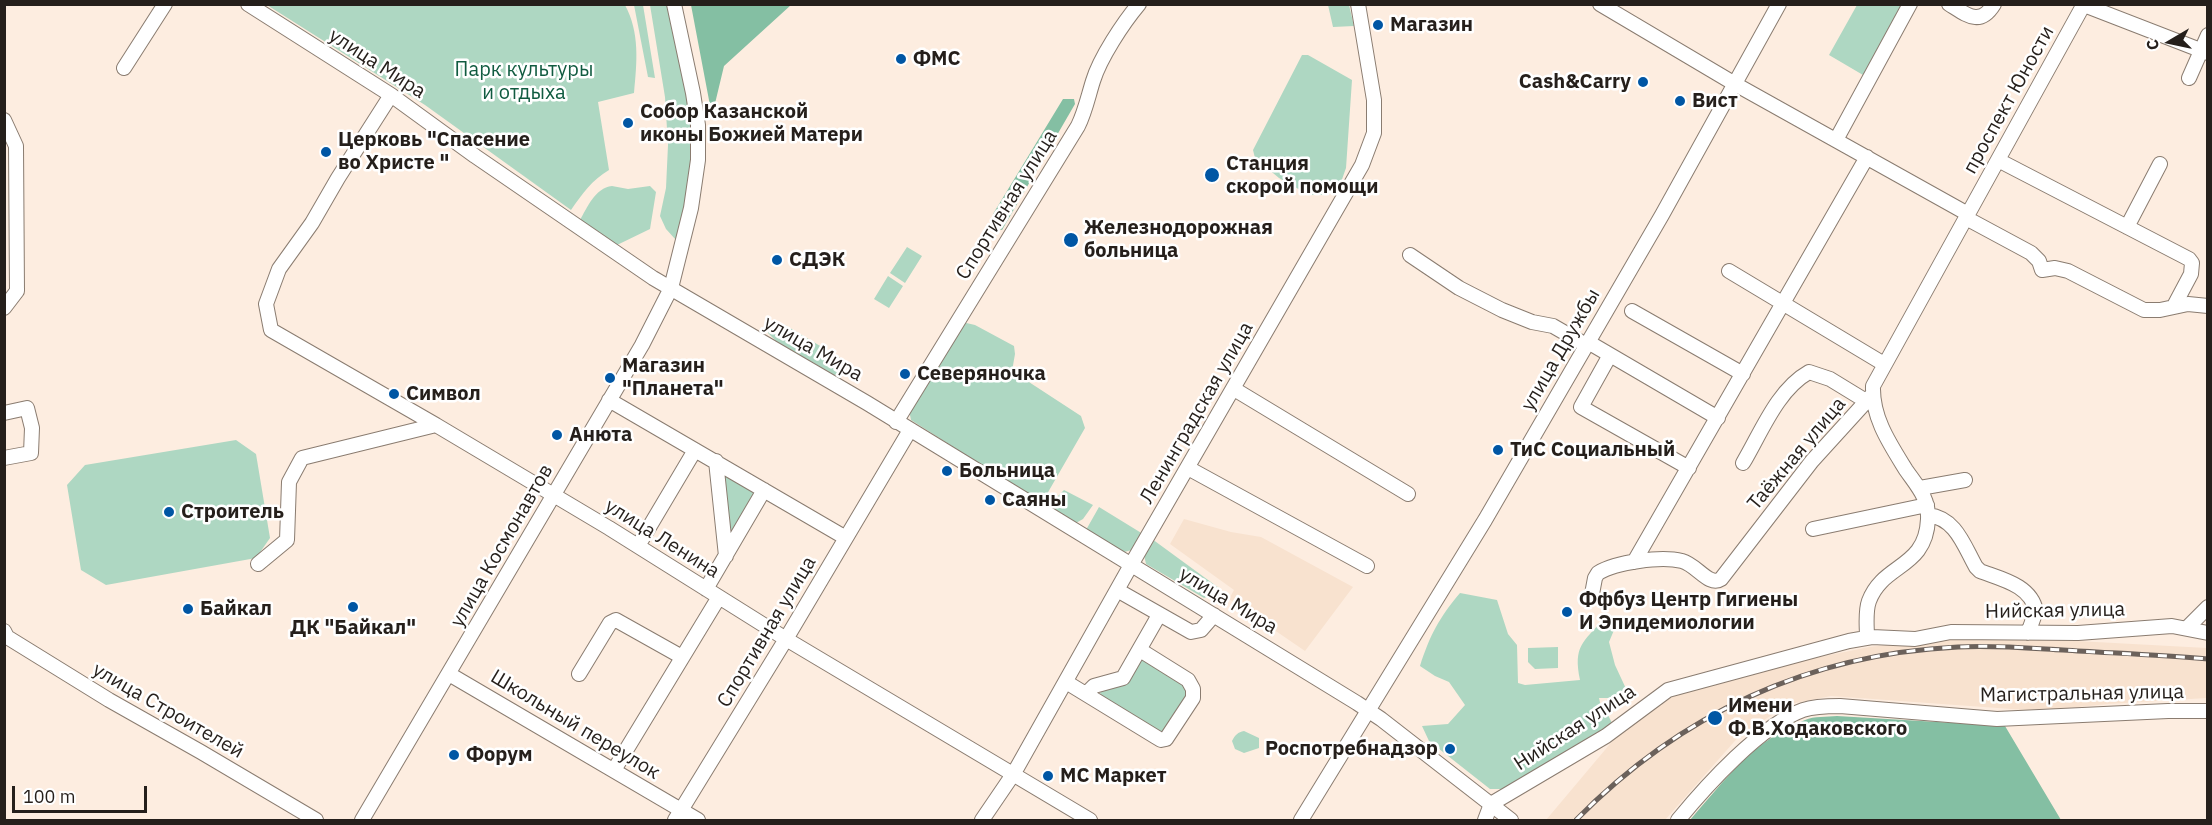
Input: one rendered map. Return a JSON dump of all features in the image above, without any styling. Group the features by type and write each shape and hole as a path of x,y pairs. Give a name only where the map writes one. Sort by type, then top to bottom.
{"street":[{"path":"124,68 165,4"},
{"name":"улица Мира","path":"248,4 391,95 494,169 670,288 910,430 1369,710 1511,820"},
{"name":"улица Космонавтов","path":"362,820 642,345 670,288 691,208 699,142 693,93 674,4"},
{"name":"Спортивная улица","path":"896,422 1078,126 1085,111 1093,79 1123,24 1139,4"},
{"name":"Ленинградская улица","path":"982,820 1014,773 1362,165 1374,133 1374,100 1358,4"},
{"path":"1600,4 2031,254 2039,261 2042,270 2055,268 2068,270 2144,310 2160,310 2188,304 2208,306"},
{"name":"улица Дружбы","path":"1301,820 1485,520 1779,4"},
{"path":"1836,140 1910,4"},
{"path":"1948,4 1969,16 1981,18 1987,15 1994,4"},
{"path":"2084,5 2204,51"},
{"name":"проспект Юности","path":"1967,216 2084,5"},
{"path":"2189,78 2204,51 2208,35"},
{"name":"улица Ленина","path":"391,95 312,223 279,269 266,304 271,330 436,425 638,546 786,639 1090,820"},
{"path":"4,120 16,147 17,291 4,308"},
{"path":"1634,562 1867,157"},
{"path":"1998,160 2189,260 2192,263 2191,274 2174,306"},
{"path":"2127,227 2160,164"},
{"name":"Таёжная улица","path":"1592,594 1598,573 1634,562 1681,561 1691,564 1712,582 1722,579 1812,461 1869,398 1876,378 1967,216"},
{"path":"1410,255 1460,288 1494,306 1532,322 1552,326 1610,355 1718,418"},
{"path":"1729,272 1884,364"},
{"path":"1632,311 1743,374"},
{"path":"1610,355 1581,406 1689,468"},
{"path":"1743,463 1781,399 1797,381 1809,372 1869,398 1883,431 1920,488 1927,510 1926,534 1919,552 1881,582 1869,602 1867,638"},
{"path":"1234,389 1408,494"},
{"path":"609,400 846,537"},
{"path":"4,413 27,408 32,428 31,453 4,458"},
{"path":"258,564 287,540 289,482 302,458 436,425"},
{"name":"Спортивная улица","path":"678,815 910,430"},
{"path":"638,546 695,450"},
{"path":"716,462 726,556"},
{"path":"1188,468 1367,566"},
{"path":"1920,488 1965,480"},
{"path":"706,589 764,490"},
{"path":"1813,528 1927,510 1941,518 1958,533 1980,571 2013,584 2030,595 2036,611 2028,633"},
{"path":"1117,590 1186,630 1198,632 1208,625 1214,615"},
{"path":"1086,694 1094,686 1122,678 1174,592"},
{"path":"614,770 719,597"},
{"path":"2187,628 2208,607"},
{"path":"579,674 610,623 616,620 682,657"},
{"name":"Нийская улица","path":"1491,804 1606,736 1668,690 1835,644 1867,638 1915,639 1951,632 2100,632 2172,626 2208,633"},
{"name":"улица Строителей","path":"4,631 7,637 109,700 316,820"},
{"path":"1066,682 1163,740 1167,738 1193,698 1192,685 1188,680 1140,650"},
{"name":"Школьный переулок","path":"449,674 614,770 678,815 698,820"},
{"name":"Магистральная улица","path":"1678,820 1726,768 1772,726 1805,709 1840,706 1997,718 2208,711"},
{"path":"1485,820 1491,804"}],"shaded area":[{"path":"1184,519 1231,532 1261,537 1353,587 1305,651 1229,599 1234,590 1170,544"},
{"path":"1939,639 2040,639 2207,648 2207,698 2039,711 1831,696 1790,704 1741,734 1665,820 1546,820 1615,738 1676,694 1810,659 1869,647"}],"green space":[{"name":"Парк культуры и отдыха","path":"267,5 625,5 635,37 634,93 598,102 609,170 592,183 571,210 425,105"},
{"path":"634,5 643,5 655,78 648,77"},
{"path":"650,5 667,5 687,98 692,135 691,176 676,240 666,229 660,216 666,188 668,145 665,97"},
{"path":"691,5 791,5 724,66 712,116"},
{"path":"1328,5 1349,5 1354,26 1333,27"},
{"path":"1857,5 1903,5 1863,75 1829,55"},
{"path":"1302,55 1308,55 1352,80 1346,168 1340,185 1326,195 1309,195 1279,178 1255,158 1253,150"},
{"path":"1063,99 1074,99 1075,104 1002,230 997,228 1002,219 993,214"},
{"path":"612,186 628,189 650,186 656,192 650,229 617,245 580,220 596,194"},
{"path":"907,247 922,256 905,283 890,273"},
{"path":"888,276 903,286 889,308 874,299"},
{"path":"962,322 975,325 1014,346 1012,371 1081,416 1085,428 1047,494 1038,501 911,420 909,410"},
{"path":"773,323 785,325 847,362 838,377 776,341 768,333 767,328"},
{"name":"Строитель","path":"236,440 256,454 270,538 256,558 106,585 81,570 67,485 85,465"},
{"path":"723,475 753,490 754,496 733,532 729,532"},
{"path":"1064,490 1093,505 1083,519 1076,523 1053,509 1056,498"},
{"path":"1099,507 1143,534 1132,550 1124,552 1086,530"},
{"path":"1152,539 1219,588 1215,594 1204,598 1146,564 1144,555"},
{"path":"1460,593 1497,600 1508,634 1517,645 1518,683 1525,685 1580,680 1578,659 1585,639 1604,619 1617,623 1609,642 1615,665 1628,693 1621,698 1599,698 1603,715 1608,715 1612,723 1608,729 1502,789 1490,789 1429,741 1422,726 1448,724 1465,705 1449,682 1420,666 1436,627"},
{"path":"1558,647 1558,668 1535,669 1528,662 1528,648"},
{"path":"1143,659 1186,684 1189,691 1162,734 1100,695 1101,689"},
{"path":"1837,716 2005,726 2061,820 1690,820 1742,762 1771,738 1809,719"},
{"path":"1244,731 1259,738 1259,748 1244,753 1235,749 1232,741 1237,734"}],"railway":[{"path":"1576,820 1616,782 1659,749 1703,721 1750,696 1799,677 1850,662 1903,652 1984,646 2208,659"}],"place":[{"name":"Магазин","path":"1378,25"},
{"name":"ФМС","path":"901,59"},
{"name":"Cash&Carry","path":"1643,82"},
{"name":"Вист","path":"1680,101"},
{"name":"Собор Казанской иконы Божией Матери","path":"628,123"},
{"name":"Церковь \"Спасение во Христе \"","path":"326,152"},
{"name":"Станция скорой помощи","path":"1212,175"},
{"name":"Железнодорожная больница","path":"1071,240"},
{"name":"СДЭК","path":"777,260"},
{"name":"Северяночка","path":"905,374"},
{"name":"Магазин \"Планета\"","path":"610,378"},
{"name":"Символ","path":"394,394"},
{"name":"Анюта","path":"557,435"},
{"name":"ТиС Социальный","path":"1498,450"},
{"name":"Больница","path":"947,471"},
{"name":"Саяны","path":"990,500"},
{"name":"Строитель","path":"169,512"},
{"name":"ДК \"Байкал\"","path":"353,607"},
{"name":"Байкал","path":"188,609"},
{"name":"Ффбуз Центр Гигиены И Эпидемиологии","path":"1567,612"},
{"name":"Имени Ф.В.Ходаковского","path":"1715,718"},
{"name":"Роспотребнадзор","path":"1450,749"},
{"name":"Форум","path":"454,755"},
{"name":"МС Маркет","path":"1048,776"}]}
